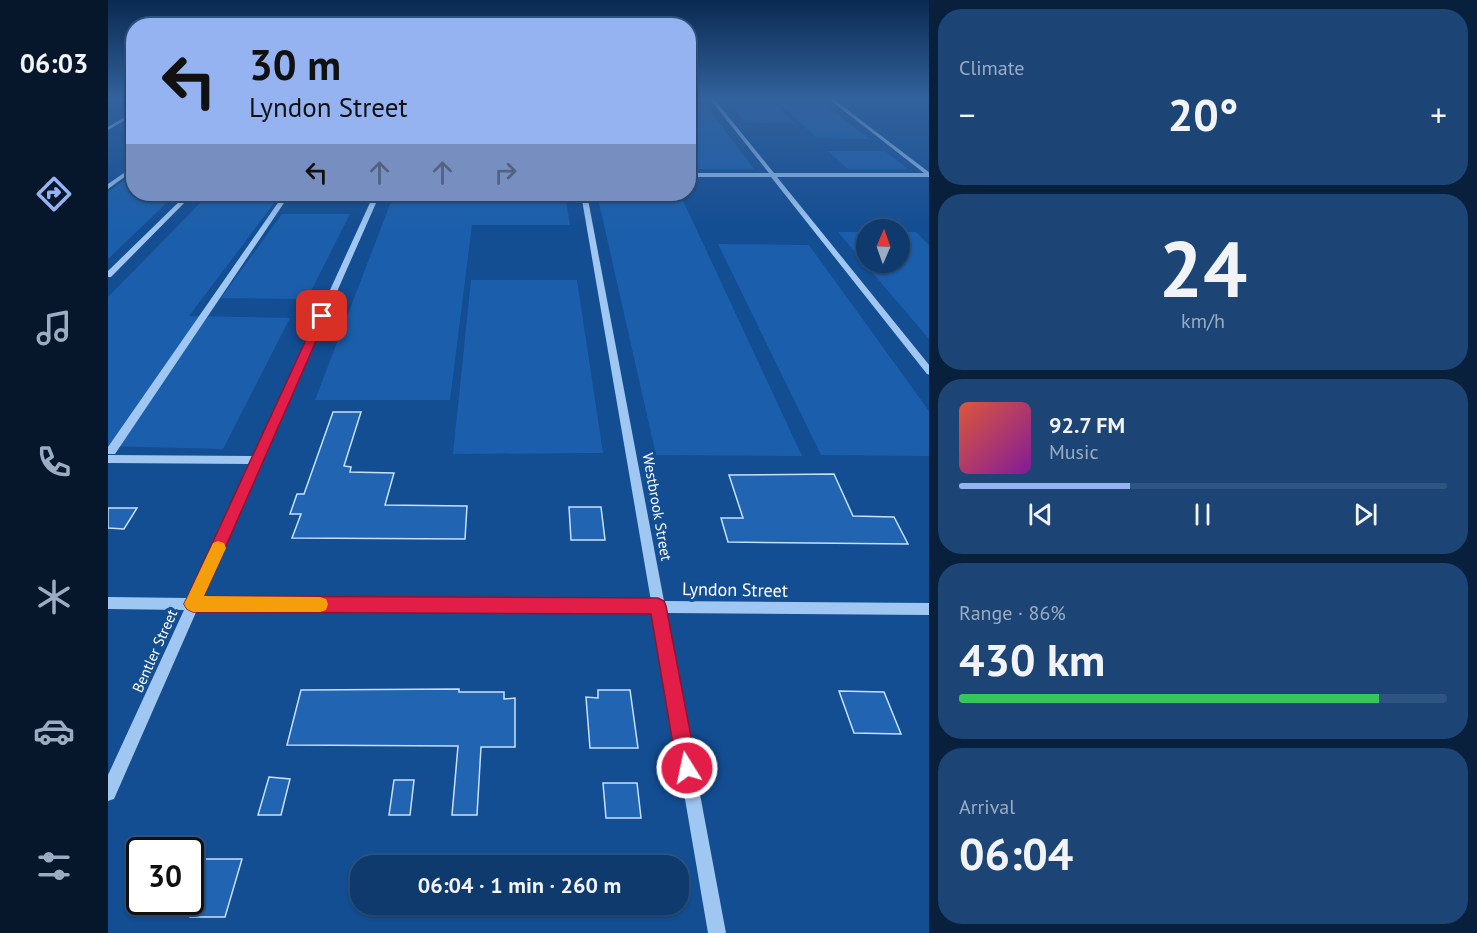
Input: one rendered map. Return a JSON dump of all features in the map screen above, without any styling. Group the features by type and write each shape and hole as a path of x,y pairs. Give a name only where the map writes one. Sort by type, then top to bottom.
{"street":[{"path":"747,143 929,371"},
{"path":"887,143 929,175"},
{"path":"108,174 124,174"},
{"path":"108,187 124,174"},
{"path":"696,175 929,175"},
{"path":"108,275 183,201"},
{"path":"109,455 282,201"},
{"name":"Bentler Street","path":"108,793 374,201"},
{"name":"Westbrook Street","path":"585,201 717,933"},
{"path":"109,455 258,460"},
{"name":"Lyndon Street","path":"108,603 929,609"}],"shaded area":[{"path":"696,143 734,143 754,169 696,169"},
{"path":"828,151 885,151 908,169 848,169"},
{"path":"126,181 126,201 169,201 108,259 108,192"},
{"path":"202,201 276,201 189,316 290,318 223,449 108,446 108,297"},
{"path":"391,201 566,201 570,225 472,225 450,400 315,400"},
{"path":"599,201 683,201 802,456 656,455"},
{"path":"282,214 350,214 307,299 221,298"},
{"path":"838,232 856,232 856,253"},
{"path":"910,232 916,232 929,245 929,339 873,273 910,273"},
{"path":"718,244 809,245 929,411 929,456 821,455"},
{"path":"471,280 577,280 603,453 453,454"}],"building":[{"path":"333,412 361,412 344,466 351,467 350,472 394,473 385,505 467,506 465,539 292,538 301,514 290,514 297,494 304,494"},
{"path":"834,474 853,516 894,517 908,544 728,542 721,518 743,518 729,475"},
{"path":"569,507 601,507 605,540 571,540"},
{"path":"108,508 137,508 124,529 108,528"},
{"path":"459,689 459,692 504,692 504,699 515,698 515,747 481,747 477,815 452,815 458,746 287,745 301,690"},
{"path":"598,690 630,690 638,748 590,748 586,697 598,698"},
{"path":"839,691 884,692 901,734 854,733"},
{"path":"269,777 290,779 281,815 258,815"},
{"path":"394,780 414,780 410,815 389,815"},
{"path":"603,783 637,783 641,818 606,818"},
{"path":"204,859 242,859 225,917 190,917 190,915 204,915"}],"slow traffic":[{"path":"218,548 193,604 320,604"}],"route":[{"path":"322,316 193,604 658,606 687,768"}]}
